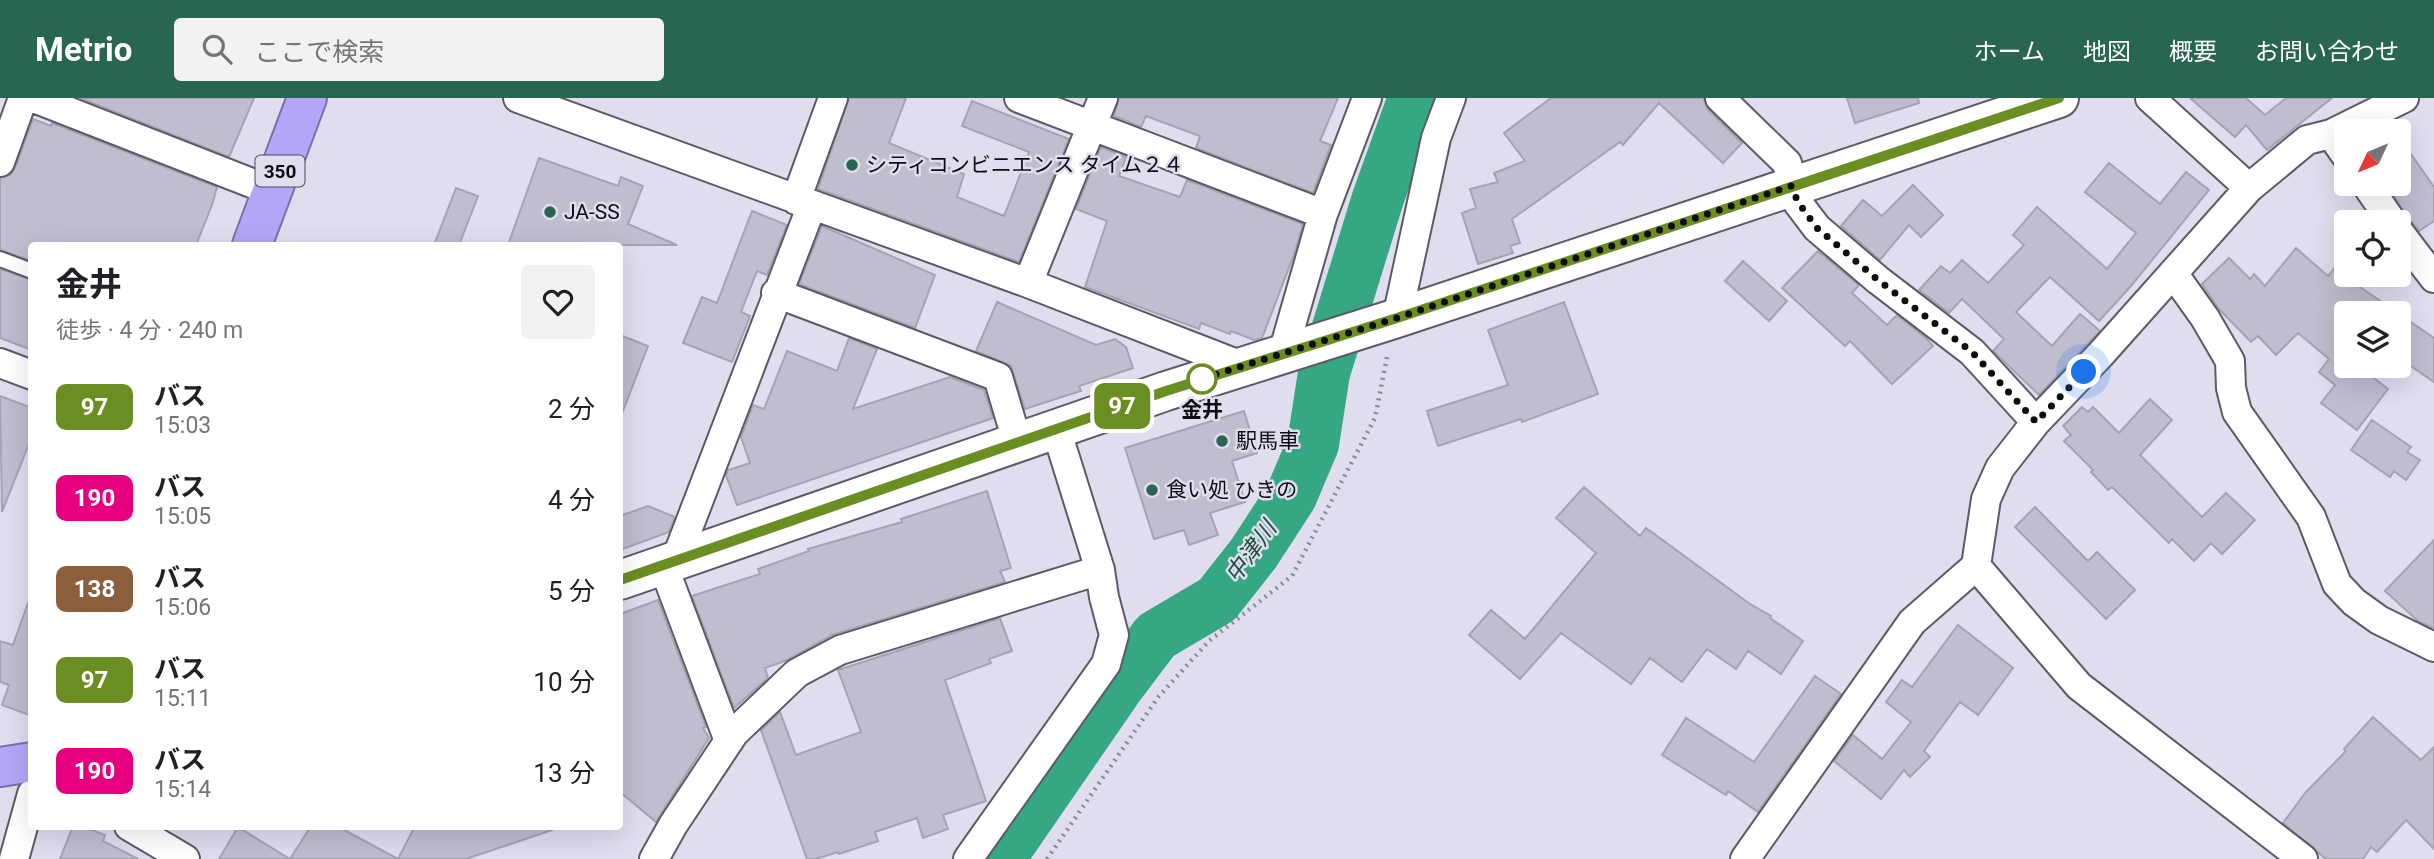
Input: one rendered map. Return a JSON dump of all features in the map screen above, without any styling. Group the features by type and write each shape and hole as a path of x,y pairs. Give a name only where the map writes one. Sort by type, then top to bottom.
{"highway":[{"name":"350","path":"253,242 307,98"},
{"path":"0,767 28,763"}],"main road":[{"path":"623,579 1017,441 2059,98"}],"street":[{"path":"0,162 23,98"},
{"path":"34,98 272,191"},
{"path":"518,98 1028,283 1242,366"},
{"path":"729,740 669,564 776,293 833,98"},
{"path":"1019,98 1323,214"},
{"path":"1028,283 1102,98"},
{"path":"1294,350 1323,214 1367,98"},
{"path":"1390,320 1436,138 1451,98"},
{"path":"1720,98 1787,163 1791,186 1798,202 1817,228 1878,280 1972,352 2036,422"},
{"path":"2150,98 2249,188"},
{"path":"1745,859 1912,622 1976,566 1986,499 2000,468 2036,422 2100,355 2249,188 2307,140 2331,134 2404,98"},
{"path":"2331,134 2334,138"},
{"path":"2411,248 2434,278"},
{"path":"2173,273 2205,318 2230,360 2231,388 2237,412 2311,517 2337,584 2354,603 2379,620 2434,647"},
{"path":"776,293 998,377 1017,441"},
{"path":"0,363 28,374"},
{"path":"968,859 1106,664 1114,635 1100,570 1056,429"},
{"path":"1976,566 2079,686 2303,859"},
{"path":"654,859 729,740 745,720 797,673 840,650 1100,570"},
{"path":"14,859 28,808"},
{"path":"136,830 185,859"}],"lane":[{"path":"0,259 28,270"}],"path":[{"path":"1047,859 1159,696 1209,641 1292,576 1375,418 1390,320"}],"building":[{"path":"80,98 254,98 229,157"},
{"path":"849,98 906,98 889,143 964,174 957,197 1004,216 1029,152 962,126 972,101 1069,139 1019,262 818,189"},
{"path":"1119,98 1338,98 1320,141 1331,145 1313,193 1196,148 1200,136 1146,116 1141,127 1114,116"},
{"path":"1551,98 1703,98 1708,110 1742,143 1723,163 1659,103 1623,145 1620,142 1512,219 1520,243 1510,246 1513,253 1478,264 1462,213 1476,208 1470,189 1498,182 1494,173 1525,161 1504,133"},
{"path":"1847,98 1918,98 1919,103 1855,123"},
{"path":"2190,98 2246,98 2265,115 2286,98 2332,98 2267,150 2246,125 2235,137"},
{"path":"33,119 51,126 52,123 217,187 197,242 28,242 28,260 0,250 0,178 10,175"},
{"path":"1101,147 1126,157 1119,176 1180,197 1187,180 1303,224 1262,338 1254,340 1201,323 1199,329 1085,287 1107,221 1076,209"},
{"path":"2412,156 2434,187 2434,221 2419,231 2411,222 2411,210 2403,210 2394,196 2412,196"},
{"path":"539,158 618,186 621,177 643,186 628,224 677,245 623,245 623,242 509,242"},
{"path":"2109,163 2160,204 2186,172 2209,190 2099,321 2050,277 2016,312 2052,346 2080,314 2100,331 2039,395 1993,351 2004,339 1962,299 1949,313 1919,290 1941,266 1950,273 1962,260 1988,283 2024,245 2013,235 2037,207 2107,269 2136,233 2085,192"},
{"path":"1913,185 1943,215 1921,237 1909,225 1880,260 1841,226 1863,200 1882,216"},
{"path":"456,188 478,196 460,242 435,242"},
{"path":"752,211 787,225 767,275 757,271 741,312 750,316 732,362 683,343 702,297 717,303"},
{"path":"822,226 935,275 915,328 799,284"},
{"path":"2296,248 2328,276 2334,269 2334,287 2360,287 2380,301 2334,301 2334,378 2374,378 2388,389 2357,430 2321,403 2335,385 2319,372 2329,359 2298,333 2276,355 2258,336 2251,342 2219,309 2202,284 2229,258 2250,279 2254,274 2265,286"},
{"path":"1818,251 1859,285 1852,293 1887,325 1897,315 1933,346 1892,384 1850,341 1845,346 1782,288"},
{"path":"1743,261 1787,301 1769,321 1725,281"},
{"path":"0,269 28,279 28,348 0,338"},
{"path":"997,302 1096,345 1115,339 1126,347 1133,368 1079,386 1081,391 1025,409 1011,366 976,351"},
{"path":"1564,302 1598,394 1522,422 1521,419 1438,446 1427,411 1508,385 1488,330"},
{"path":"2411,322 2434,338 2434,382 2411,366"},
{"path":"623,336 648,346 623,411"},
{"path":"849,338 877,349 853,409 950,377 984,390 993,418 737,505 726,475 728,470 750,463 741,437 753,405 764,409 787,351 837,371"},
{"path":"0,396 28,406 28,446 2,512"},
{"path":"2150,399 2172,420 2140,455 2202,517 2226,493 2255,520 2222,554 2211,543 2194,561 2172,539 2169,543 2112,487 2108,490 2091,472 2093,470 2064,441 2071,435 2063,426 2082,407 2088,412 2093,407 2119,433"},
{"path":"1244,411 1257,453 1232,461 1245,502 1210,513 1218,535 1189,545 1184,530 1154,539 1125,448"},
{"path":"2372,420 2411,447 2407,452 2420,460 2406,480 2394,471 2390,477 2351,450"},
{"path":"1584,487 1640,536 1646,528 1803,641 1781,674 1748,651 1736,669 1707,649 1682,682 1650,658 1631,684 1561,633 1520,679 1469,635 1491,610 1525,639 1596,553 1556,518"},
{"path":"987,491 1011,568 1000,571 1005,582 832,635 787,660 765,668 768,678 734,708 692,596 760,574 758,569 809,551 808,549 902,522 901,519"},
{"path":"648,506 675,517 669,532 623,549 623,515"},
{"path":"2035,507 2088,561 2097,552 2135,590 2106,619 2015,527"},
{"path":"2434,540 2434,628 2418,621 2385,591"},
{"path":"658,600 706,727 703,728 709,738 656,822 623,794 623,613"},
{"path":"28,603 28,715 2,705 9,685 0,682 0,641 13,645"},
{"path":"1000,618 1012,651 989,659 991,663 945,680 986,801 943,815 948,829 923,838 917,818 875,832 878,841 839,854 838,852 807,859 761,730 780,712 796,755 861,732 838,670"},
{"path":"1958,625 2013,668 1978,715 1960,702 1924,751 1930,757 1910,777 1904,770 1881,799 1834,761 1853,735 1882,759 1911,722 1886,702 1902,680 1912,687"},
{"path":"1815,676 1841,694 1758,812 1728,791 1726,795 1662,755 1686,718 1754,762"},
{"path":"2373,717 2421,760 2434,747 2434,849 2406,820 2377,852 2371,847 2363,859 2326,859 2283,823 2306,792 2346,751 2344,749"},
{"path":"71,830 92,830 105,835 103,841 138,859 60,859"},
{"path":"236,830 243,830 290,859 219,859"},
{"path":"308,830 344,830 398,859 290,859"},
{"path":"413,830 552,830 466,859 398,859"}],"waterway":[{"name":"中津川","path":"999,859 1156,636 1217,600 1254,553 1291,496 1313,444 1324,373 1378,198 1414,98"}],"bus line":[{"name":"97","path":"623,579 1166,391 1397,318 2059,98"}],"place":[{"name":"シティコンビニエンス タイム２４","path":"852,165"},
{"name":"JA-SS","path":"550,212"},
{"name":"金井","path":"1202,379"},
{"name":"駅馬車","path":"1222,441"},
{"name":"食い処 ひきの","path":"1152,490"}],"route":[{"path":"1202,379 1191,382 1397,318 1791,186 1798,202 1817,228 1878,280 1972,352 2036,422 2084,372"}]}
